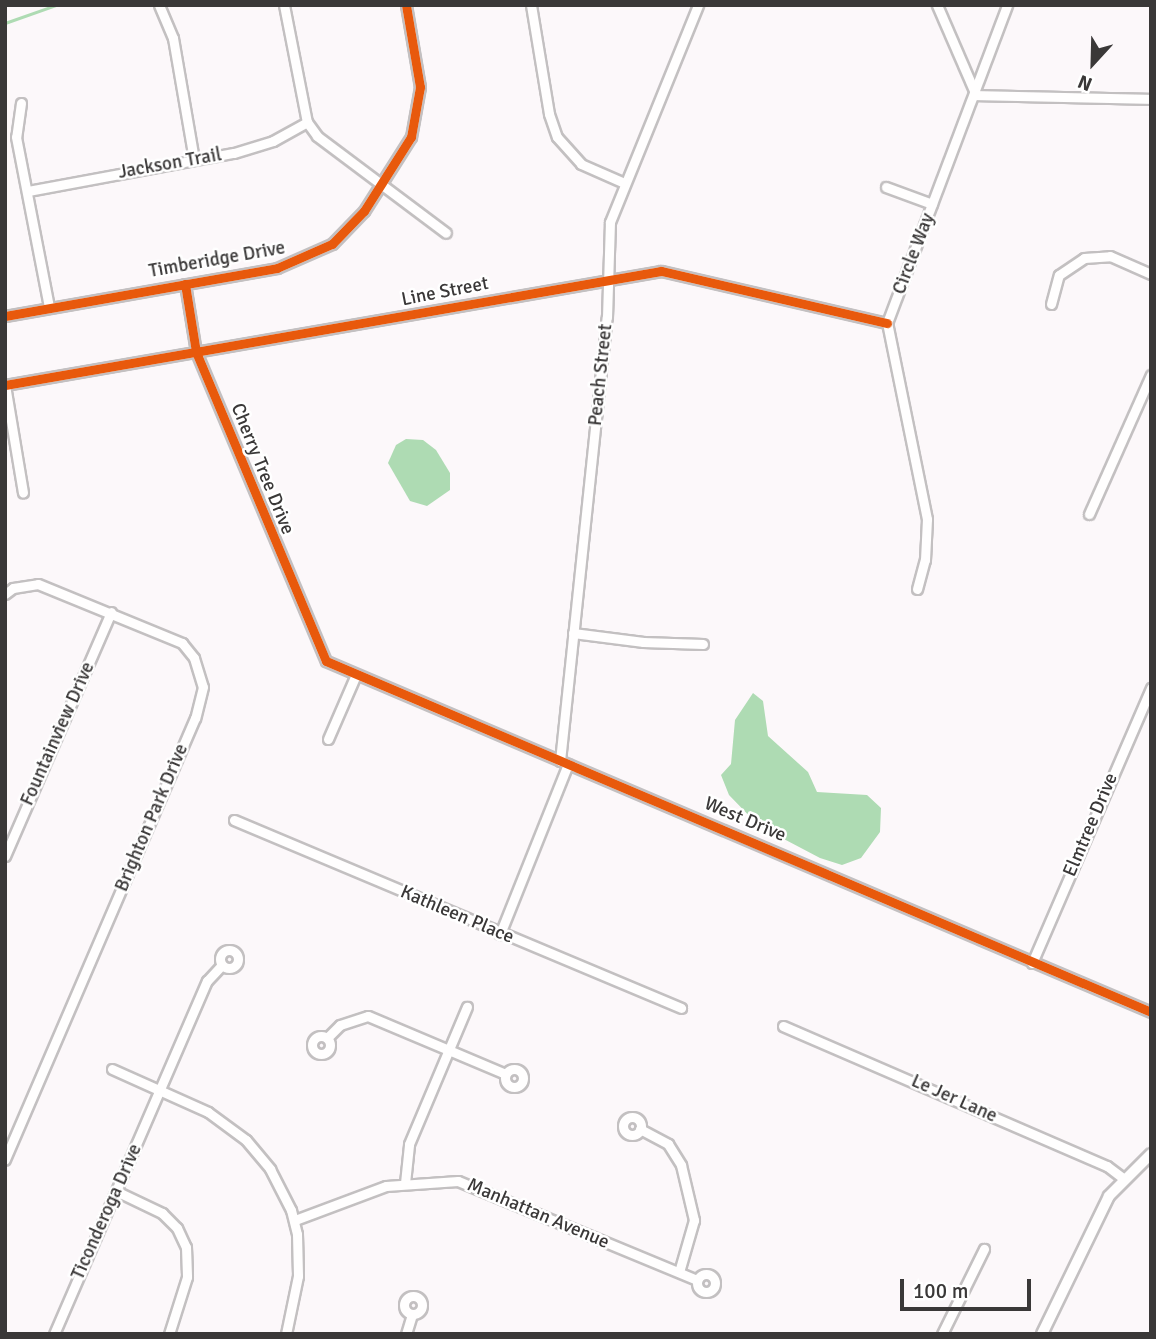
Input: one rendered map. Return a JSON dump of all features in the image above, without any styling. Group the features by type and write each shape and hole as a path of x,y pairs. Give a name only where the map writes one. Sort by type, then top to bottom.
{"main road":[{"path":"1042,1334 1094,1222 1123,1178 1151,1154"}],"street":[{"path":"159,5 173,38 194,159"},
{"path":"284,5 307,122 317,136 446,233"},
{"name":"Timberidge Drive","path":"5,316 186,284 307,259 344,233 404,155 418,114 421,87 406,5"},
{"path":"531,5 549,114 557,137 581,164 624,183"},
{"name":"Peach Street","path":"500,934 564,763 573,633 608,278 610,222 698,5"},
{"path":"937,5 976,95 1151,99"},
{"name":"Circle Way","path":"887,323 976,95 1007,5"},
{"path":"21,103 16,137 49,307"},
{"name":"Jackson Trail","path":"28,191 273,141 307,122"},
{"path":"886,187 932,204"},
{"path":"1051,304 1059,275 1084,258 1110,256 1151,274"},
{"name":"Line Street","path":"5,385 608,278 681,272 887,323"},
{"name":"Cherry Tree Drive","path":"186,284 196,352 326,661"},
{"path":"887,323 927,519 925,560 917,589"},
{"path":"1089,514 1151,375"},
{"path":"5,385 23,492"},
{"name":"Brighton Park Drive","path":"5,578 9,591 38,584 182,643 194,658 203,687 195,718 5,1160"},
{"name":"Fountainview Drive","path":"5,856 111,612"},
{"path":"573,633 643,642 703,644"},
{"name":"West Drive","path":"326,661 355,677 1151,1012"},
{"path":"328,739 355,677"},
{"name":"Elmtree Drive","path":"1032,963 1151,688"},
{"name":"Kathleen Place","path":"234,820 681,1008"},
{"name":"Ticonderoga Drive","path":"54,1334 118,1192 207,981 222,965"},
{"path":"405,1183 409,1144 467,1007"},
{"path":"327,1038 349,1020 368,1016 505,1074"},
{"name":"Le Jer Lane","path":"783,1026 1107,1166 1123,1178"},
{"path":"112,1069 208,1112 246,1140 276,1179 295,1220 298,1276 286,1334"},
{"path":"640,1129 668,1144 681,1165 694,1220 679,1272"},
{"name":"Manhattan Avenue","path":"295,1220 341,1206 375,1189 405,1183 469,1183 698,1280"},
{"path":"118,1192 162,1213 177,1228 186,1247 187,1277 169,1334"},
{"path":"942,1334 984,1249"},
{"path":"406,1334 412,1314"}],"shaded area":[{"path":"406,439 423,440 436,450 450,473 450,490 427,506 410,501 388,463 396,445"},
{"path":"753,693 763,701 768,736 808,772 817,792 867,795 881,808 880,832 861,858 842,865 820,858 759,826 729,795 721,775 731,764 735,720"}],"waterway":[{"path":"5,23 56,5"}],"cycle path":[{"path":"5,316 277,268 332,244 364,211 411,137 420,87 406,5"},
{"path":"5,385 661,271 887,323"},
{"path":"185,284 196,352 326,661 1151,1012"}]}
